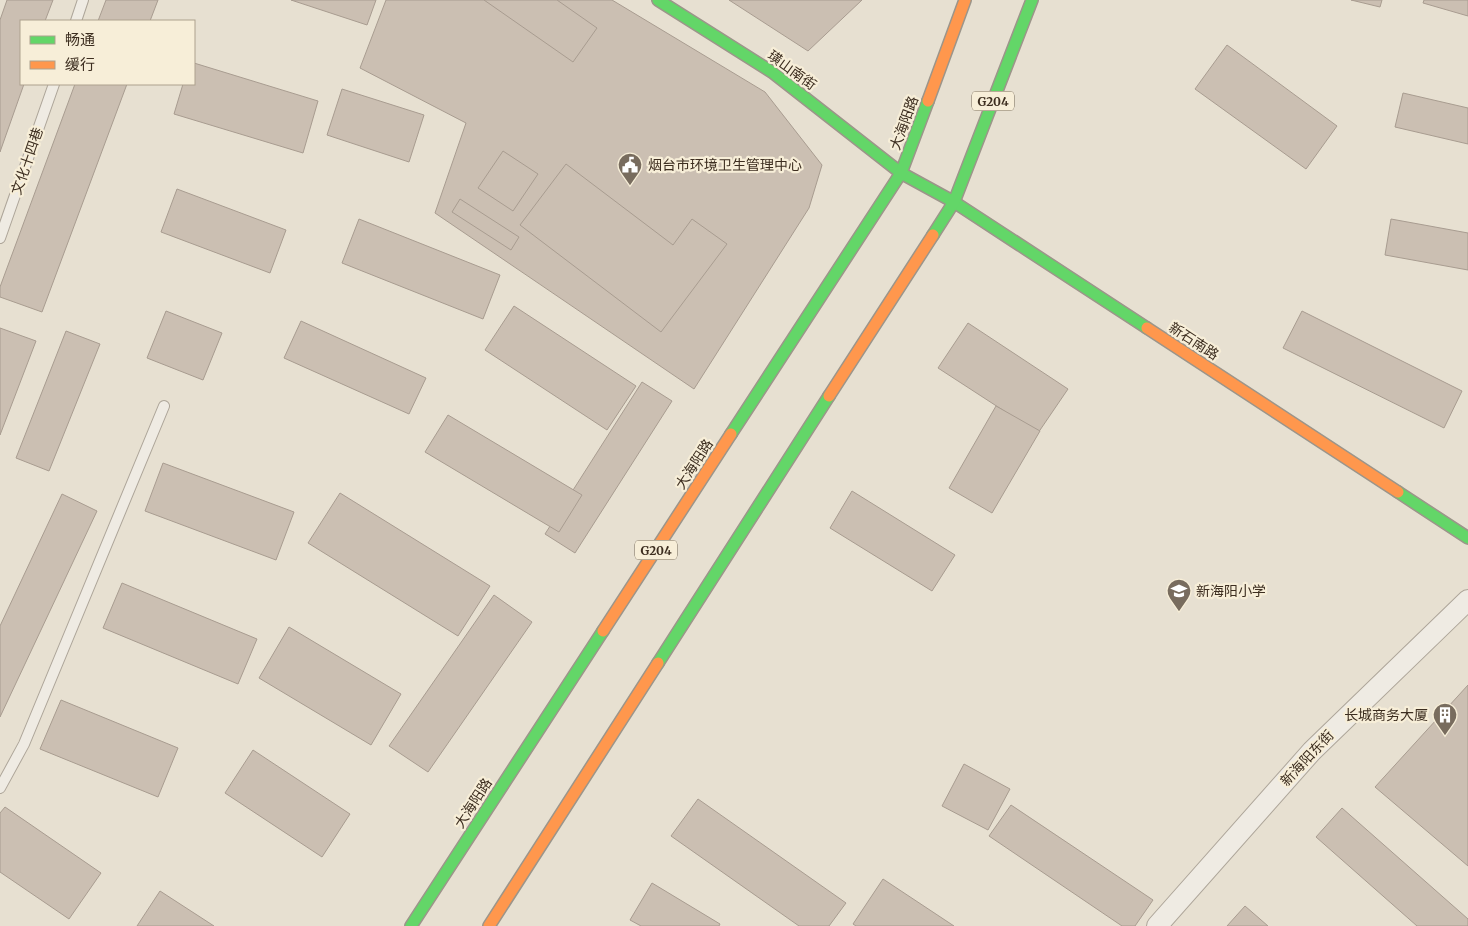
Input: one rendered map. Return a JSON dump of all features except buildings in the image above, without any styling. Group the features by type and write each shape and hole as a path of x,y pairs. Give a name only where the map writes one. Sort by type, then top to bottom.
{"main road":[{"name":"璜山南街","path":"658,0 772,72 901,173"},
{"name":"大海阳路","path":"411,926 901,173 965,0"},
{"name":"G204","path":"489,926 954,202 1032,0"},
{"name":"新石南路","path":"901,173 954,202 1468,538"}],"street":[{"name":"新海阳东街","path":"1157,926 1312,751 1468,600"}],"lane":[{"path":"76,20 83,0"},
{"name":"文化十四巷","path":"0,238 54,85"},
{"path":"0,788 24,744 164,406"}],"traffic: fast":[{"path":"658,0 772,72 901,173 954,202 1147,328"},
{"path":"933,235 954,202 1032,0"},
{"path":"731,434 901,173 928,101"},
{"path":"658,663 829,396"},
{"path":"1398,492 1468,538"},
{"path":"411,926 603,631"}],"traffic: slow":[{"path":"928,101 965,0"},
{"path":"829,396 933,235"},
{"path":"1147,328 1398,492"},
{"path":"603,631 731,434"},
{"path":"489,926 658,663"}],"place":[{"name":"烟台市环境卫生管理中心","path":"630,186"},
{"name":"新海阳小学","path":"1179,612"},
{"name":"长城商务大厦","path":"1445,736"}]}
